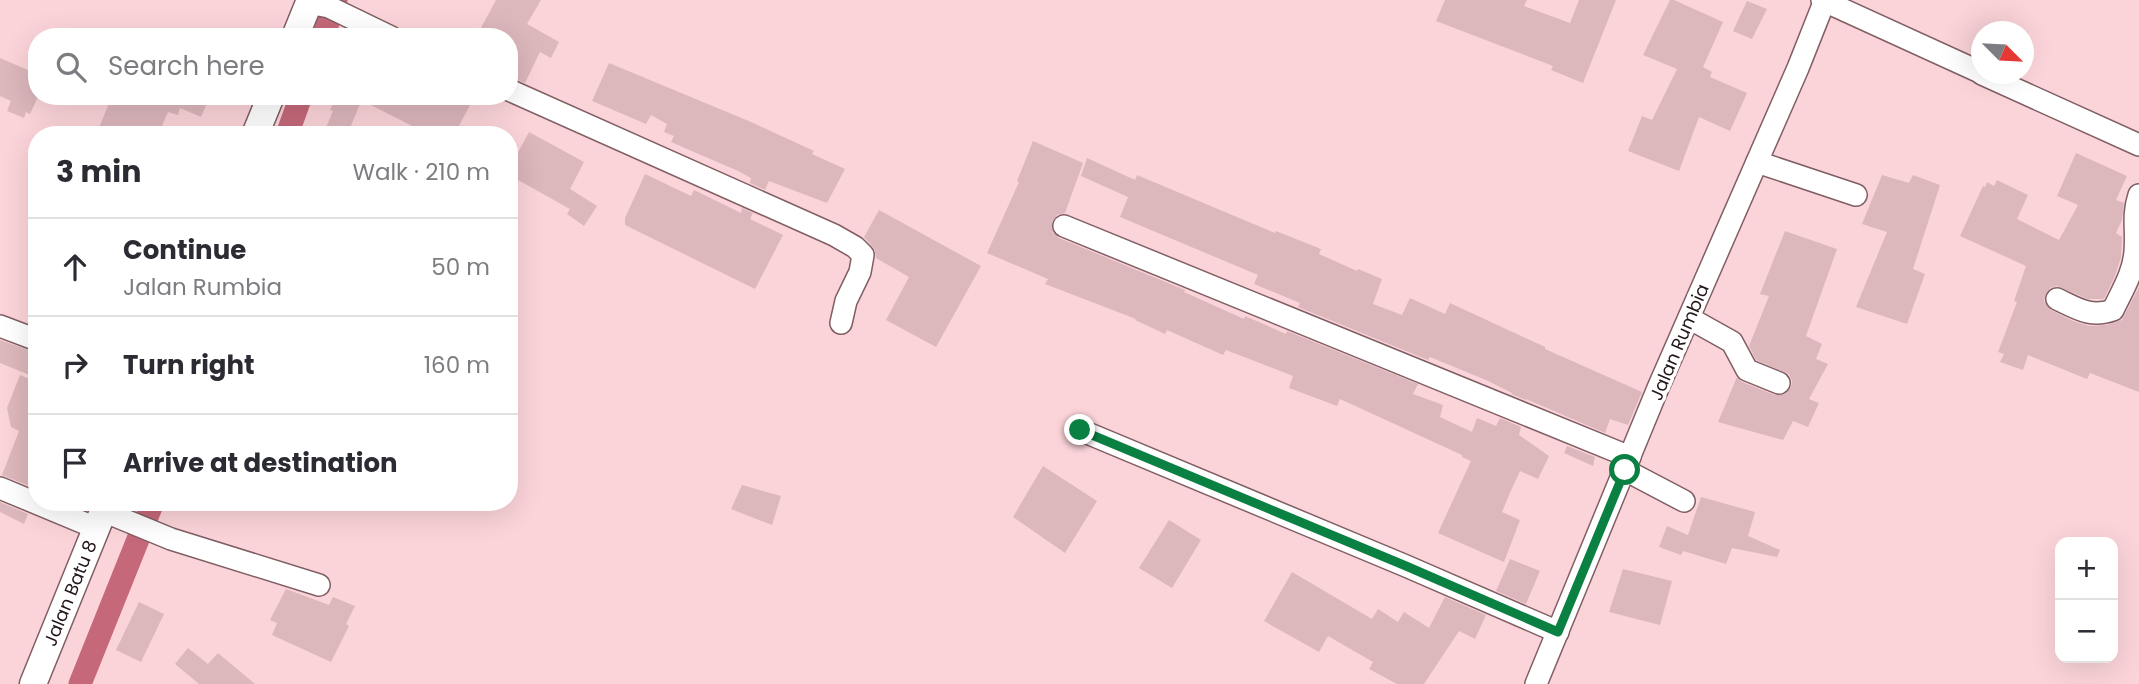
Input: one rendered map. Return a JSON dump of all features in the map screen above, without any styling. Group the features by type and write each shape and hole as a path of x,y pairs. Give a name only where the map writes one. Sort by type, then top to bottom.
{"street":[{"path":"1824,0 1971,68"},
{"name":"Jalan Rumbia","path":"1536,684 1689,318 1798,68 1824,0"},
{"path":"301,28 316,3 372,28"},
{"path":"2006,84 2139,145"},
{"path":"518,94 834,235 855,247 863,256 860,272 846,302 841,323"},
{"path":"259,126 267,105"},
{"path":"1757,162 1856,195"},
{"path":"2057,299 2088,313 2101,314 2113,310 2132,269 2136,251 2134,210 2139,195"},
{"path":"1064,226 1628,463 1684,500"},
{"path":"1689,318 1732,342 1747,370 1779,383"},
{"path":"0,326 28,337"},
{"path":"1080,430 1558,632"},
{"path":"0,488 28,495"},
{"path":"107,515 171,540 319,585"},
{"name":"Jalan Batu 8","path":"33,684 107,515"}],"building":[{"path":"496,0 541,0 527,24 559,42 551,58 540,52 525,83 518,80 518,28 481,28"},
{"path":"1445,0 1527,0 1524,6 1570,23 1579,0 1616,0 1583,83 1551,70 1553,66 1436,21"},
{"path":"1670,0 1723,22 1703,67 1712,72 1710,77 1747,93 1730,131 1699,117 1679,171 1628,151 1642,116 1652,120 1677,69 1643,55"},
{"path":"1747,1 1767,9 1752,39 1733,31"},
{"path":"0,58 28,70 28,105 34,105 30,114 26,112 24,118 7,111 11,101 0,96"},
{"path":"609,63 751,122 814,151 812,154 845,169 827,203 769,181 765,190 750,183 751,178 738,171 671,142 674,136 664,132 667,124 651,115 646,124 592,101"},
{"path":"108,105 206,105 201,117 180,108 178,115 168,112 162,126 100,126"},
{"path":"332,105 360,105 351,126 327,126 333,111 330,110"},
{"path":"371,105 470,105 459,126 412,126"},
{"path":"529,132 584,162 570,189 597,206 584,226 567,214 570,209 518,180 518,152"},
{"path":"1033,141 1083,163 1065,213 1057,215 1052,222 1053,233 1059,238 1185,290 1184,292 1244,319 1245,316 1286,334 1287,331 1418,384 1413,394 1443,405 1440,417 1472,432 1477,418 1496,426 1500,418 1521,427 1519,435 1549,456 1538,479 1520,471 1509,495 1502,512 1520,520 1504,562 1438,533 1471,461 1462,455 1340,399 1337,406 1289,388 1293,376 1226,350 1223,355 1167,330 1165,334 1136,319 1045,284 1048,279 987,253 1019,182 1017,181"},
{"path":"2076,153 2127,176 2116,200 2124,203 2122,220 2116,233 2122,237 2121,257 2104,299 2088,299 2057,286 2050,288 2044,301 2051,310 2073,321 2090,326 2107,325 2122,320 2139,287 2139,392 2090,373 2087,379 2028,355 2023,370 2000,362 2004,354 1998,352 2017,302 2014,301 2026,266 1960,236 1983,186 1985,187 1987,182 1994,186 1997,180 2028,195 2017,219 2059,240 2078,205 2057,196"},
{"path":"1087,158 1135,180 1137,175 1275,233 1276,231 1321,249 1319,254 1382,279 1373,304 1402,315 1410,298 1445,314 1450,303 1642,392 1628,425 1610,419 1605,433 1430,357 1428,360 1298,307 1300,303 1254,284 1258,275 1120,217 1128,197 1081,176"},
{"path":"645,174 691,196 694,190 741,213 742,208 753,213 750,219 783,235 755,289 625,225 625,218"},
{"path":"1882,175 1909,183 1913,175 1940,185 1913,269 1925,274 1907,324 1856,307 1887,232 1862,224"},
{"path":"879,210 981,266 936,347 886,320 909,277 876,258 875,250 864,237"},
{"path":"1785,231 1837,249 1806,336 1822,344 1816,359 1828,364 1809,399 1819,403 1808,427 1793,421 1783,440 1718,422 1737,377 1742,382 1775,395 1786,394 1791,387 1789,374 1756,360 1749,346 1769,296 1760,294"},
{"path":"0,340 28,350 28,374 0,363"},
{"path":"20,375 28,378 28,485 2,475 19,431 11,427 7,408"},
{"path":"1567,446 1595,457 1593,466 1564,453"},
{"path":"1043,466 1097,501 1065,553 1013,517"},
{"path":"742,485 781,496 772,525 731,509"},
{"path":"1701,497 1755,512 1748,536 1780,550 1777,557 1732,548 1726,564 1683,551 1681,555 1659,547 1667,526 1688,535"},
{"path":"0,502 28,514 24,524 0,512"},
{"path":"1169,520 1201,540 1172,588 1139,568"},
{"path":"1510,559 1540,571 1526,604 1496,591"},
{"path":"1623,569 1672,581 1660,625 1609,612"},
{"path":"1292,572 1372,619 1378,609 1398,622 1404,612 1429,628 1445,597 1486,615 1475,639 1459,631 1424,684 1397,684 1369,669 1373,662 1328,636 1319,652 1264,621"},
{"path":"286,589 329,605 333,597 355,606 346,624 349,626 331,662 272,635 277,623 270,620"},
{"path":"139,602 164,614 141,662 116,650"},
{"path":"188,648 208,664 218,653 255,684 199,684 175,664"}],"waterway":[{"path":"326,28 336,0"},
{"path":"290,126 298,105"},
{"path":"80,684 149,511"}],"route":[{"path":"1080,430 1558,632 1625,470"}]}
